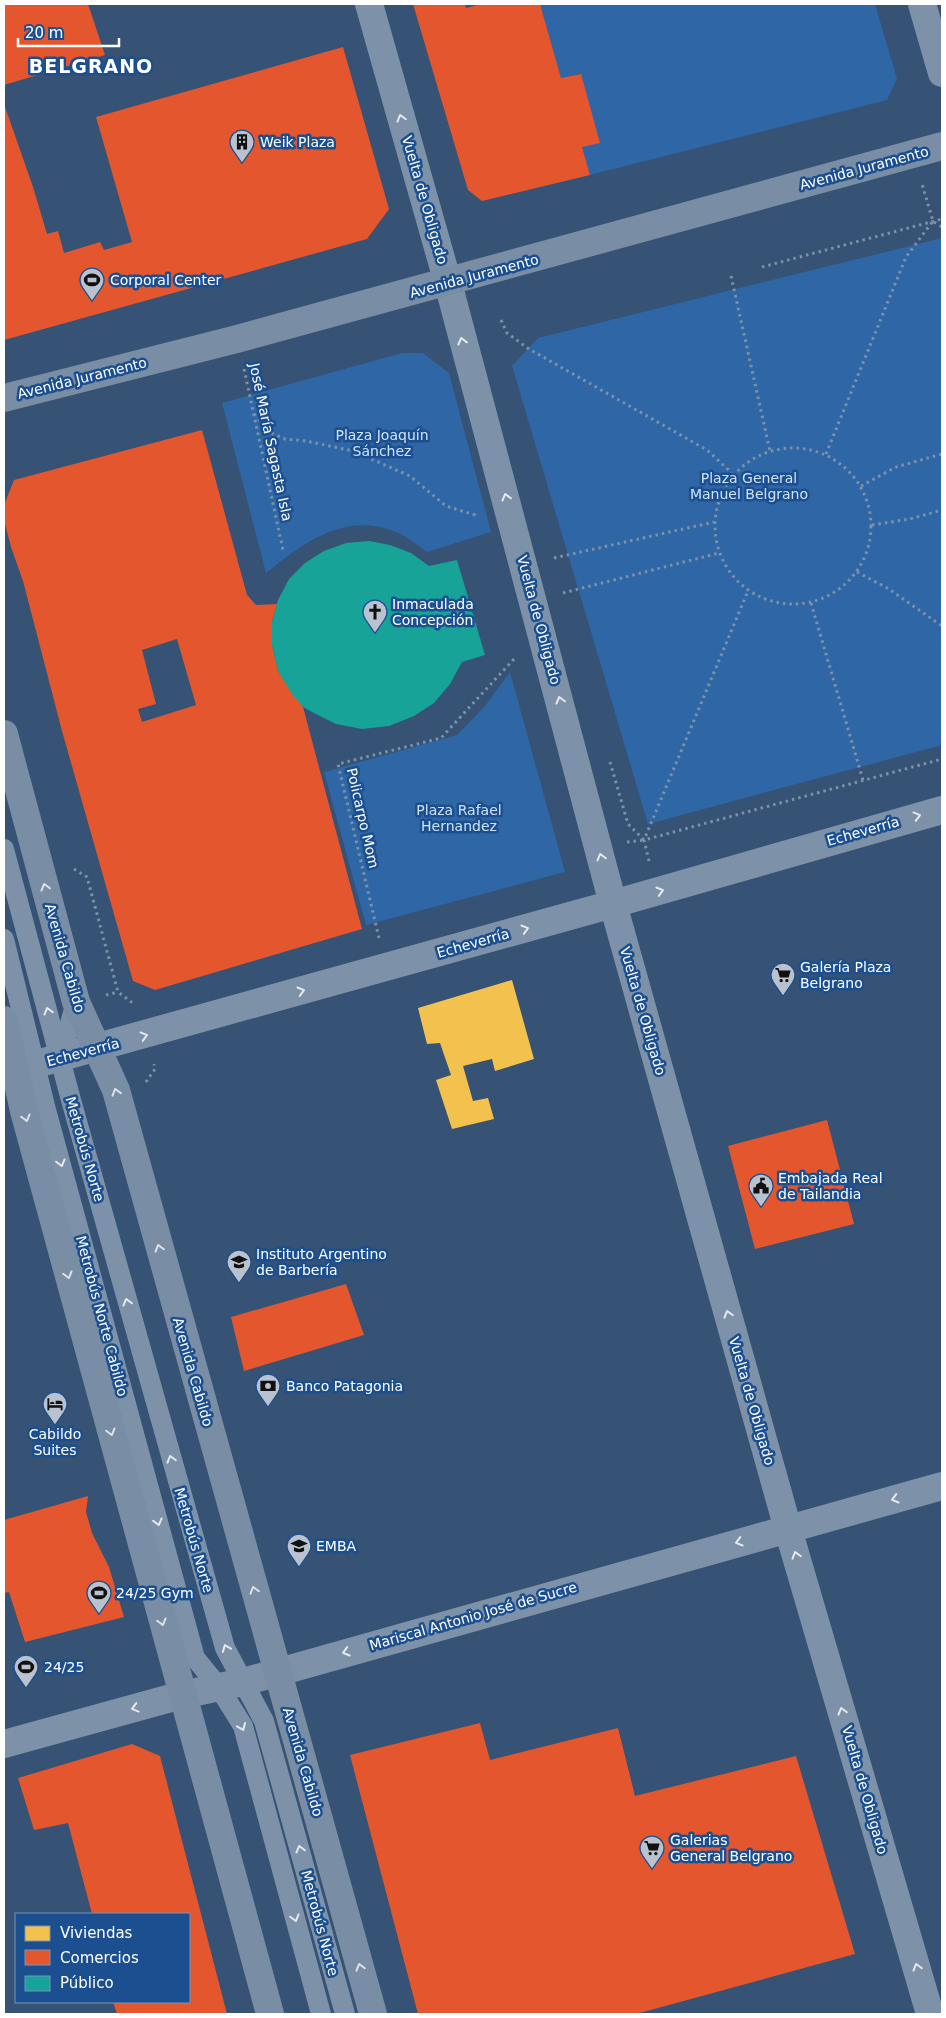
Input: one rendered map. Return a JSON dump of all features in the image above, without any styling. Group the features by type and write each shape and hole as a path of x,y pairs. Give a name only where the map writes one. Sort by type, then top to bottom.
{"main road":[{"name":"Avenida Juramento","path":"4,398 448,283 942,146"},
{"name":"Avenida Cabildo","path":"4,734 76,1002 116,1090 373,2014"},
{"path":"4,1020 29,1067 24,1111 270,2014"}],"street":[{"name":"Vuelta de Obligado","path":"369,4 448,283 613,904 788,1528 930,2014"},
{"path":"922,4 942,73"},
{"name":"Echeverría","path":"29,1067 942,810"},
{"name":"Mariscal Antonio José de Sucre","path":"4,1744 182,1695 230,1684 942,1486"}],"lane":[{"name":"Metrobús Norte Cabildo","path":"4,849 29,1067"},
{"name":"Metrobús Norte Cabildo","path":"4,939 29,1067 195,1658 230,1684"},
{"path":"29,1067 76,1002"},
{"name":"Metrobús Norte","path":"29,1067 225,1648 230,1684 321,2014"},
{"name":"Metrobús Norte","path":"230,1684 264,1721 345,2014"}],"path":[{"path":"913,155 933,221 942,227"},
{"path":"762,267 942,219"},
{"path":"826,454 906,257 933,221"},
{"path":"731,276 770,451"},
{"path":"501,320 507,333 529,348 708,450 734,474"},
{"name":"José María Sagasta Isla","path":"237,339 283,550"},
{"path":"254,414 271,433 285,439 306,441 353,451 410,476 446,506 475,515"},
{"path":"802,448 826,454 861,486 869,505 872,525 868,550 858,572 837,592 811,603 790,605 768,601 748,591 731,574 719,553 714,522 719,496 734,474 750,460 770,451 802,448"},
{"path":"861,486 896,467 942,454"},
{"path":"872,525 910,519 942,510"},
{"path":"553,558 714,522"},
{"path":"563,593 719,553"},
{"path":"858,572 889,589 942,626"},
{"path":"644,840 748,591"},
{"path":"811,603 863,780"},
{"name":"Policarpo Mom","path":"386,968 338,764 441,738 514,659"},
{"path":"644,840 942,759"},
{"path":"610,760 628,824 644,840 656,892"},
{"path":"74,869 87,877 118,992 137,1007 147,1035 156,1069 144,1084"}],"green space":[{"path":"540,4 875,4 897,79 887,100 590,175 582,147 581,74 561,78"},
{"name":"Plaza General Manuel Belgrano","path":"942,238 942,745 648,824 512,366 538,338"},
{"name":"Plaza Joaquín Sánchez","path":"402,353 423,353 449,373 491,532 427,552 402,535 379,527 361,525 344,527 327,533 295,550 266,573 222,403"},
{"name":"Plaza Rafael Hernandez","path":"510,672 565,872 366,925 324,772 457,735 485,706"}],"building: Viviendas":[{"path":"512,980 534,1059 495,1071 492,1059 463,1066 473,1101 488,1098 494,1119 452,1129 436,1080 451,1075 440,1043 427,1044 418,1008"}],"building: Comercios":[{"path":"4,4 88,4 105,55 4,85"},
{"path":"413,4 465,4 466,8 481,4 540,4 561,78 581,74 600,143 582,147 590,175 482,201 468,190"},
{"name":"Weik Plaza","path":"343,47 389,209 367,239 4,340 4,104 47,234 58,231 64,253 100,242 104,250 132,242 96,117"},
{"path":"202,430 247,595 256,605 277,604 272,622 272,645 278,671 303,707 362,929 155,990 133,981 62,731 23,581 4,520 4,505 14,480","holes":["177,639 196,705 142,722 138,709 156,704 142,650"]},
{"path":"827,1120 854,1224 755,1249 728,1146"},
{"path":"346,1284 364,1335 244,1371 231,1317"},
{"path":"88,1496 86,1512 92,1533 109,1567 124,1617 25,1642 9,1592 4,1593 4,1520"},
{"name":"Galerias General Belgrano","path":"480,1723 490,1760 618,1728 635,1796 796,1756 855,1954 636,2014 418,2014 350,1755"},
{"path":"132,1744 160,1756 227,2014 117,2014 113,2003 190,2003 190,1913 92,1913 68,1823 34,1830 18,1778"}],"building: Público":[{"name":"Inmaculada Concepción","path":"369,541 390,545 411,553 429,566 457,560 485,655 462,662 450,684 434,703 414,716 389,726 362,729 336,724 303,707 292,694 278,671 272,645 272,622 278,600 289,579 305,563 324,551 346,543"}],"place":[{"name":"Weik Plaza","path":"242,163"},
{"name":"Corporal Center","path":"92,301"},
{"name":"Inmaculada Concepción","path":"375,633"},
{"name":"Galería Plaza Belgrano","path":"783,996"},
{"name":"Embajada Real de Tailandia","path":"761,1207"},
{"name":"Instituto Argentino de Barbería","path":"239,1283"},
{"name":"Banco Patagonia","path":"268,1407"},
{"name":"Cabildo Suites","path":"55,1425"},
{"name":"EMBA","path":"299,1567"},
{"name":"24/25 Gym","path":"99,1614"},
{"name":"24/25","path":"26,1688"},
{"name":"Galerias General Belgrano","path":"652,1869"}],"district":[{"name":"BELGRANO","path":"91,66"}]}
